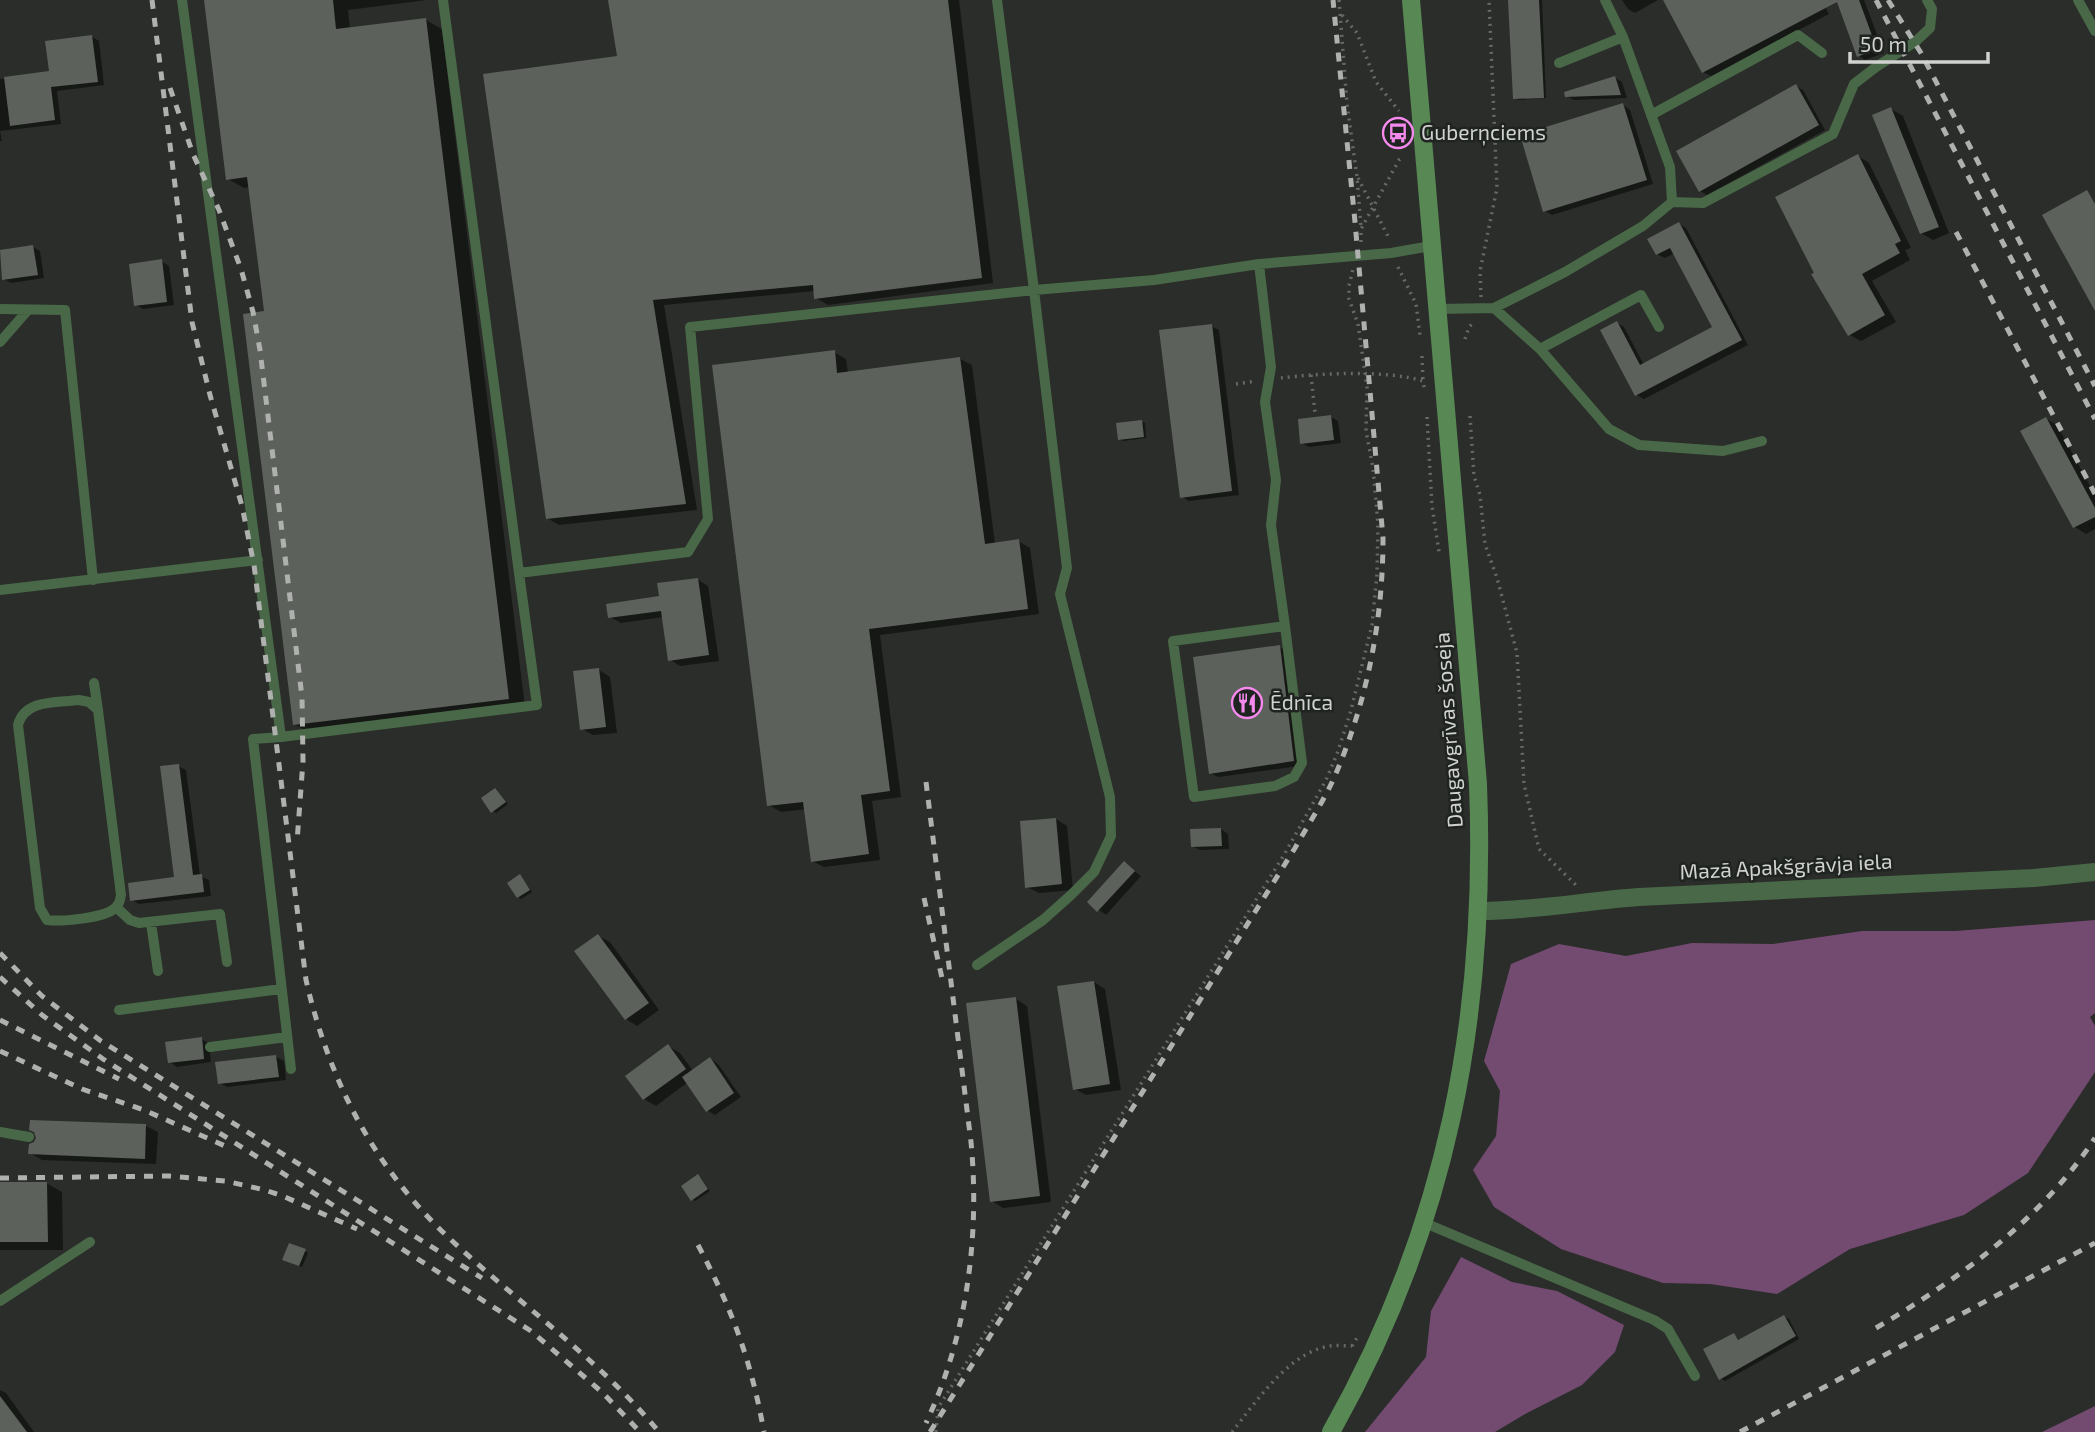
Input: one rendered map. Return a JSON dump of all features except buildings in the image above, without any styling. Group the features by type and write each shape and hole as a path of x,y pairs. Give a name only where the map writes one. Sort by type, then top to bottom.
{"main road":[{"name":"Daugavgrīvas šoseja","path":"1331,1432 1376,1347 1411,1264 1443,1160 1459,1089 1470,1016 1479,911 1477,771 1411,0"}],"street":[{"name":"Mazā Apakšgrāvja iela","path":"1479,911 1516,911 1639,897 2034,878 2095,872"}],"lane":[{"path":"182,0 281,737"},
{"path":"290,1069 253,739 537,705 443,0"},
{"path":"977,965 1042,920 1079,887 1094,872 1111,836 1110,797 1060,594 1067,568 997,0"},
{"path":"1605,0 1623,37 1670,167 1672,202"},
{"path":"1437,309 1494,308 1565,272 1643,226 1672,202 1703,203 1833,134 1854,85 1930,28 1932,9 1927,0"},
{"path":"2078,0 2095,31"},
{"path":"1651,115 1798,35 1822,52"},
{"path":"1559,63 1623,37"},
{"path":"519,573 688,552 708,519 690,327 1154,279 1259,264 1391,253 1431,246"},
{"path":"1259,264 1271,367 1265,402 1276,480 1271,526 1285,626 1302,763 1294,777 1275,786 1194,797 1173,641 1285,626"},
{"path":"1541,349 1641,295 1659,327"},
{"path":"1494,308 1541,349 1609,429 1639,445 1723,451 1762,441"},
{"path":"0,309 65,310 93,580"},
{"path":"0,342 28,310"},
{"path":"0,590 258,560"},
{"path":"94,683 98,710 121,895 120,902 116,908 102,915 47,920 40,908 18,725 20,716 34,706 79,700 89,702 98,710"},
{"path":"116,908 130,920 139,923 220,914 227,962"},
{"path":"151,923 158,971"},
{"path":"119,1010 281,989"},
{"path":"210,1047 287,1037"},
{"path":"0,1132 29,1137"},
{"path":"1424,1223 1654,1320 1668,1329 1695,1376"},
{"path":"0,1301 90,1242"}],"path":[{"path":"936,1432 938,1408 1284,855 1326,779 1350,714 1373,625 1377,574 1377,514 1374,468 1366,431 1367,387 1358,324 1349,299 1353,267 1362,244 1339,0"},
{"path":"1465,339 1481,308 1480,271 1497,188 1489,0"},
{"path":"1340,14 1357,33 1376,82 1399,111"},
{"path":"1361,229 1402,158"},
{"path":"1357,177 1389,236 1391,253 1416,304 1420,337"},
{"path":"1421,348 1426,394"},
{"path":"1298,376 1364,374 1408,376 1423,381"},
{"path":"1311,375 1315,413"},
{"path":"1426,407 1432,506 1441,562"},
{"path":"1470,416 1474,477 1480,495 1485,544 1517,653 1524,784 1539,849 1580,889 1585,902"},
{"path":"1352,1346 1359,1334"},
{"path":"1232,1432 1269,1387 1301,1359 1332,1345 1363,1344 1376,1347"}],"shaded area":[{"path":"2095,920 2095,1013 2090,1017 2095,1026 2095,1072 2028,1173 1964,1215 1850,1249 1777,1294 1710,1284 1663,1283 1561,1249 1494,1207 1473,1170 1496,1136 1500,1091 1484,1061 1511,964 1559,944 1626,956 1692,943 1773,944 1862,931 1956,931"},
{"path":"1461,1257 1512,1282 1557,1291 1624,1325 1615,1352 1582,1385 1495,1432 1365,1432 1426,1357 1431,1311"},
{"path":"2095,1406 2095,1432 2042,1432"}],"railway":[{"path":"152,0 192,322 242,506 254,565 306,980 327,1052 341,1087 376,1151 421,1210 610,1380 659,1432"},
{"path":"930,1432 1295,848 1334,778 1356,720 1376,630 1383,538 1333,0"},
{"path":"1876,0 2095,419"},
{"path":"1888,0 1921,53 2095,386"},
{"path":"170,88 193,154 219,210 241,269 260,350 302,697 303,761 297,842"},
{"path":"1956,232 2095,494"},
{"path":"926,782 971,1142 974,1213 972,1249 961,1321 952,1356 926,1423"},
{"path":"924,898 942,978"},
{"path":"0,953 42,996 101,1041 482,1278"},
{"path":"0,977 42,1015 103,1059 531,1331 603,1393 640,1432"},
{"path":"0,1020 119,1079"},
{"path":"0,1051 82,1089 144,1110 225,1146"},
{"path":"1876,1328 1938,1289 1997,1245 2050,1195 2095,1138"},
{"path":"0,1178 169,1176 225,1181 285,1197 357,1229"},
{"path":"1740,1432 2095,1243"},
{"path":"698,1245 739,1336 753,1381 764,1432"}],"place":[{"name":"Guberņciems","path":"1398,133"},
{"name":"Ēdnīca","path":"1247,703"}]}
